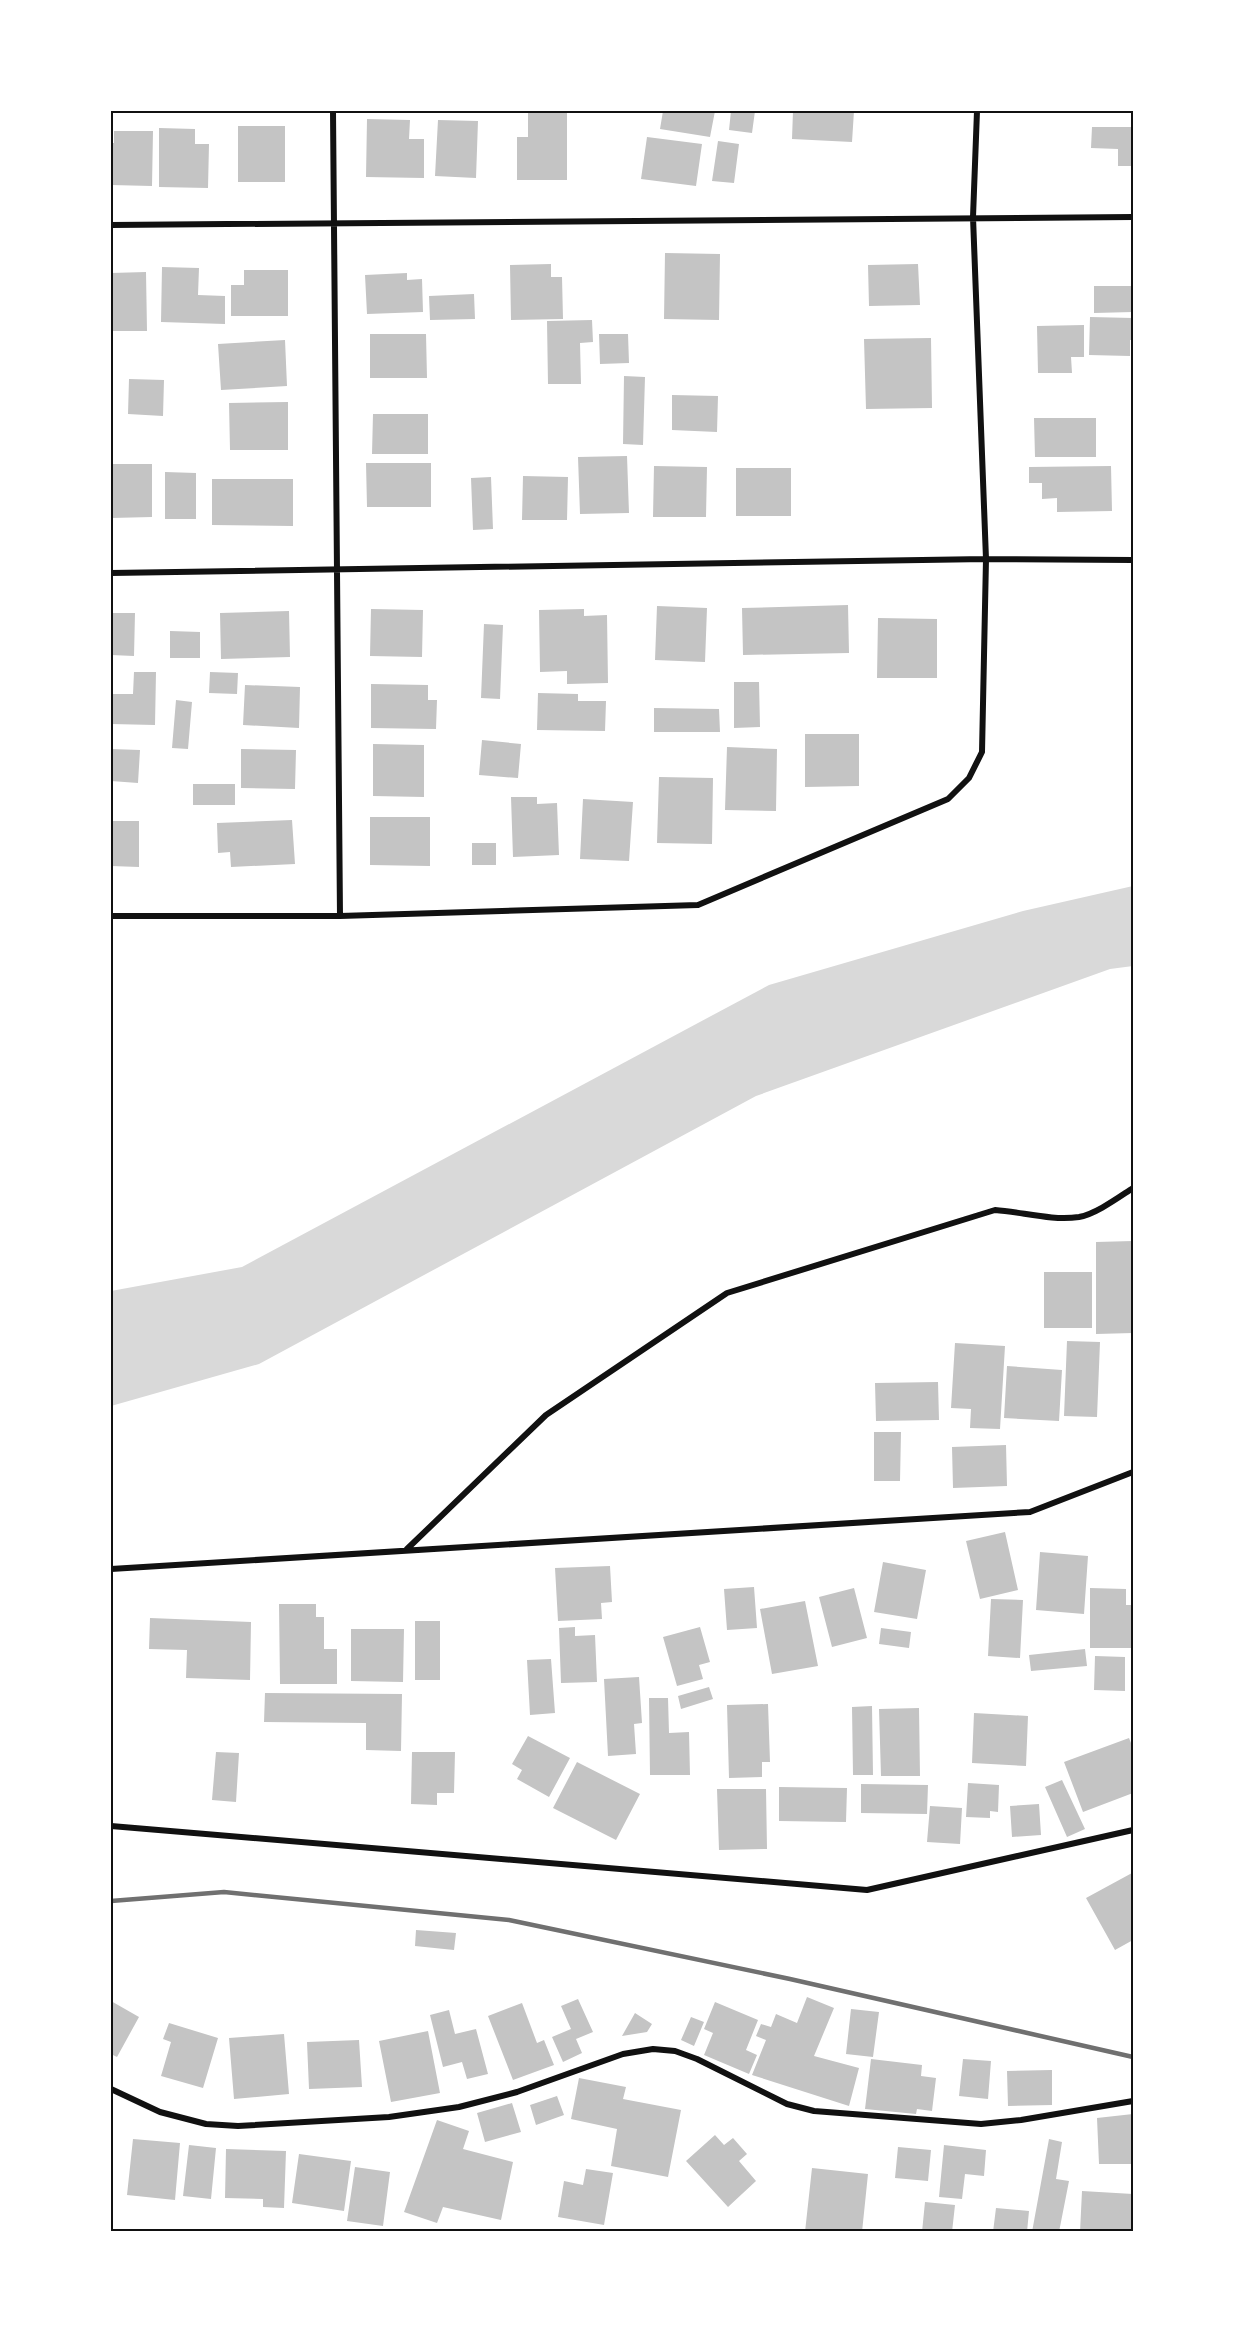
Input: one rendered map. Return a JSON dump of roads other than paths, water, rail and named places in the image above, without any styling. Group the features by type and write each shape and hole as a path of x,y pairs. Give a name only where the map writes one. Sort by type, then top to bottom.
{"street":[{"path":"333,111 335,570 340,916"},
{"path":"111,916 340,916 698,905 948,800 969,778 982,752 986,559 973,217 977,111"},
{"path":"111,225 1133,217"},
{"path":"111,573 986,559 1133,560"},
{"path":"407,1549 546,1415 727,1293 995,1210 1016,1211 1048,1218 1081,1217 1112,1202 1133,1188"},
{"path":"111,1569 1030,1512 1133,1472"},
{"path":"111,1826 867,1890 1133,1830"},
{"path":"111,2089 160,2112 206,2124 238,2126 389,2117 459,2107 517,2092 623,2054 653,2049 675,2051 697,2059 787,2104 814,2111 981,2124 1021,2120 1133,2101"}],"railway":[{"path":"111,1901 224,1892 509,1920 790,1979 1133,2057"}]}
